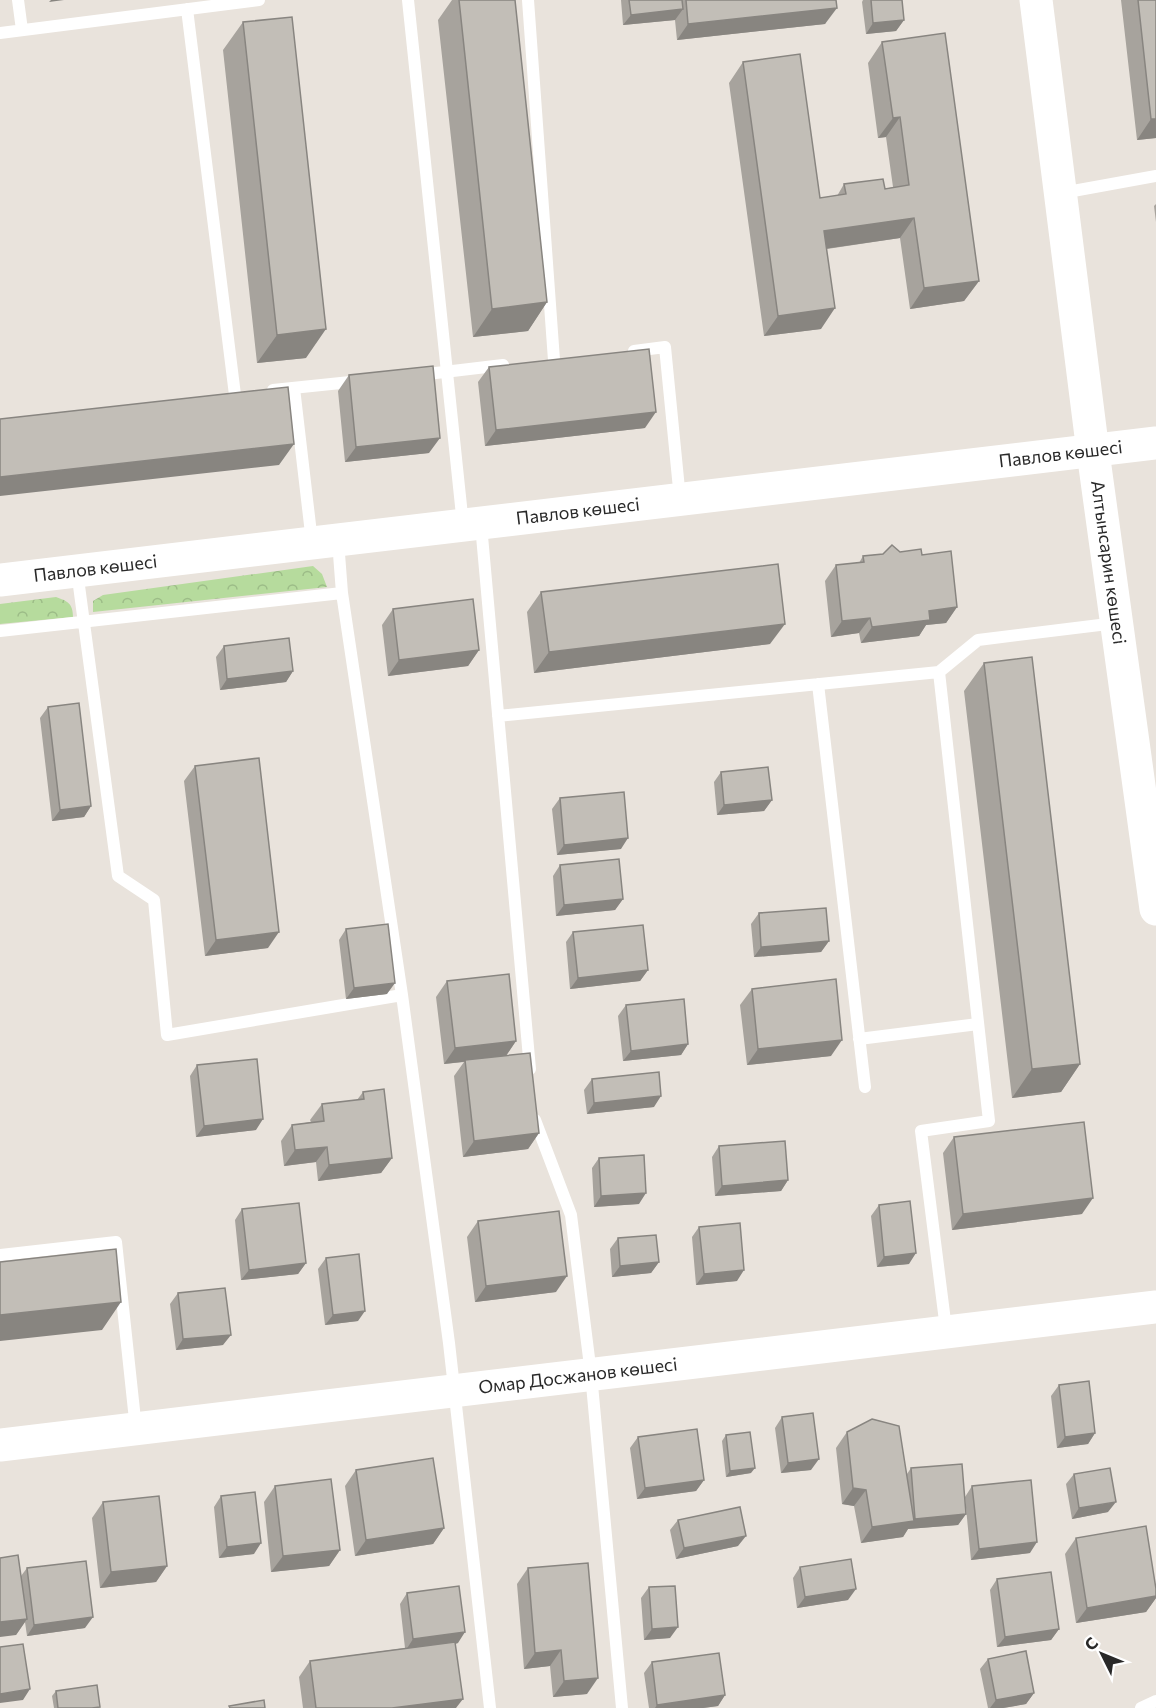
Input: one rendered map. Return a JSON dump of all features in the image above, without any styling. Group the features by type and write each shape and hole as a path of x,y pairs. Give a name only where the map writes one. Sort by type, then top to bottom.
{"street":[{"name":"Алтынсарин көшесі","path":"1036,0 1093,452 1156,909"},
{"name":"Павлов көшесі","path":"0,580 1156,443"},
{"name":"Омар Досжанов көшесі","path":"0,1445 1156,1307"}],"lane":[{"path":"18,0 22,30"},
{"path":"0,33 259,0"},
{"path":"408,0 446,372 472,525 498,717 531,1077"},
{"path":"528,0 554,360"},
{"path":"187,9 241,394 376,379"},
{"path":"1060,194 1156,176"},
{"path":"621,352 665,347 681,500"},
{"path":"411,375 511,364"},
{"path":"294,388 326,542 342,593 402,995 454,1391 490,1708"},
{"path":"77,571 118,876 154,900 167,1035 402,995"},
{"path":"0,631 342,593"},
{"path":"498,717 939,672 978,640 1118,622"},
{"path":"939,672 989,1121 921,1131 946,1332"},
{"path":"819,684 865,1087"},
{"path":"859,1039 978,1024"},
{"path":"534,1112 535,1124 571,1215 591,1374 622,1708"},
{"path":"0,1255 117,1242 136,1429"},
{"path":"1141,1708 1156,1701"}],"green space":[{"path":"313,566 322,574 327,587 93,612 93,601 103,595"},
{"path":"56,597 69,603 73,617 0,624 0,604"}],"building":[{"path":"459,0 515,0 547,302 492,309"},
{"path":"629,0 682,0 683,9 631,15"},
{"path":"686,0 836,0 837,8 688,24"},
{"path":"871,0 902,0 904,20 873,23"},
{"path":"1138,0 1156,0 1156,119 1151,119"},
{"path":"292,17 326,329 277,335 243,22"},
{"path":"945,33 979,281 924,288 914,218 824,231 835,308 778,316 743,62 800,54 820,198 846,194 844,184 883,179 885,189 909,185 900,117 893,118 882,42"},
{"path":"649,349 656,412 496,430 489,367"},
{"path":"433,366 440,438 356,447 349,375"},
{"path":"288,387 294,444 0,477 0,419"},
{"path":"892,545 900,552 921,549 922,555 951,551 957,607 929,611 930,620 872,627 870,618 842,621 836,565 864,562 863,556 883,554"},
{"path":"778,564 785,624 549,652 541,592"},
{"path":"473,599 479,650 399,660 393,609"},
{"path":"289,638 293,671 227,679 224,646"},
{"path":"1032,657 1080,1064 1032,1069 984,663"},
{"path":"79,703 91,806 60,810 48,707"},
{"path":"259,758 279,932 216,940 195,766"},
{"path":"768,767 772,800 724,805 721,772"},
{"path":"624,792 628,838 564,845 560,798"},
{"path":"619,859 623,899 564,905 560,865"},
{"path":"826,908 829,941 761,947 759,913"},
{"path":"388,924 395,983 354,988 346,929"},
{"path":"643,925 648,970 578,978 573,932"},
{"path":"509,974 516,1041 455,1048 447,981"},
{"path":"836,979 842,1040 758,1049 752,989"},
{"path":"684,999 688,1044 631,1051 626,1005"},
{"path":"530,1053 539,1133 474,1141 465,1060"},
{"path":"257,1059 263,1119 204,1126 197,1065"},
{"path":"659,1072 661,1096 594,1103 592,1079"},
{"path":"384,1089 392,1158 329,1165 327,1147 295,1150 292,1125 324,1121 322,1104 364,1099 363,1092"},
{"path":"1084,1122 1093,1198 963,1214 954,1137"},
{"path":"785,1141 788,1180 722,1186 719,1146"},
{"path":"644,1155 646,1193 601,1196 599,1158"},
{"path":"910,1201 916,1253 884,1257 879,1205"},
{"path":"299,1203 306,1263 249,1270 242,1209"},
{"path":"559,1211 567,1276 486,1286 478,1221"},
{"path":"740,1223 744,1270 704,1274 699,1227"},
{"path":"656,1235 659,1262 620,1266 618,1238"},
{"path":"116,1249 121,1302 0,1315 0,1262"},
{"path":"359,1254 365,1311 333,1315 326,1258"},
{"path":"225,1288 231,1335 183,1339 178,1293"},
{"path":"1089,1381 1095,1433 1065,1437 1059,1385"},
{"path":"813,1413 819,1459 788,1463 782,1417"},
{"path":"872,1419 899,1426 914,1521 872,1527 866,1490 853,1488 847,1432"},
{"path":"697,1429 704,1480 645,1488 638,1437"},
{"path":"750,1432 755,1468 730,1471 726,1435"},
{"path":"433,1458 444,1528 366,1540 356,1470"},
{"path":"962,1464 966,1514 915,1519 911,1468"},
{"path":"1110,1468 1116,1502 1079,1508 1074,1474"},
{"path":"331,1479 340,1550 283,1556 275,1486"},
{"path":"1031,1480 1037,1542 979,1549 972,1486"},
{"path":"255,1492 261,1543 227,1547 221,1496"},
{"path":"159,1496 167,1566 111,1572 103,1502"},
{"path":"740,1507 746,1536 684,1548 678,1520"},
{"path":"1146,1526 1156,1596 1087,1608 1076,1538"},
{"path":"18,1555 27,1619 0,1622 0,1558"},
{"path":"851,1559 856,1589 805,1597 800,1567"},
{"path":"86,1561 93,1617 34,1625 27,1568"},
{"path":"588,1563 598,1678 564,1681 561,1650 535,1653 528,1568"},
{"path":"1051,1572 1059,1629 1005,1637 997,1579"},
{"path":"459,1586 465,1632 413,1639 407,1593"},
{"path":"675,1586 678,1627 652,1629 649,1587"},
{"path":"455,1642 463,1699 392,1708 316,1708 310,1661"},
{"path":"23,1644 30,1689 0,1694 0,1647"},
{"path":"1026,1651 1034,1693 996,1700 988,1659"},
{"path":"719,1653 725,1695 657,1705 652,1662"},
{"path":"97,1685 100,1707 58,1708 56,1691"},
{"path":"264,1700 265,1708 230,1708 229,1706"}]}
